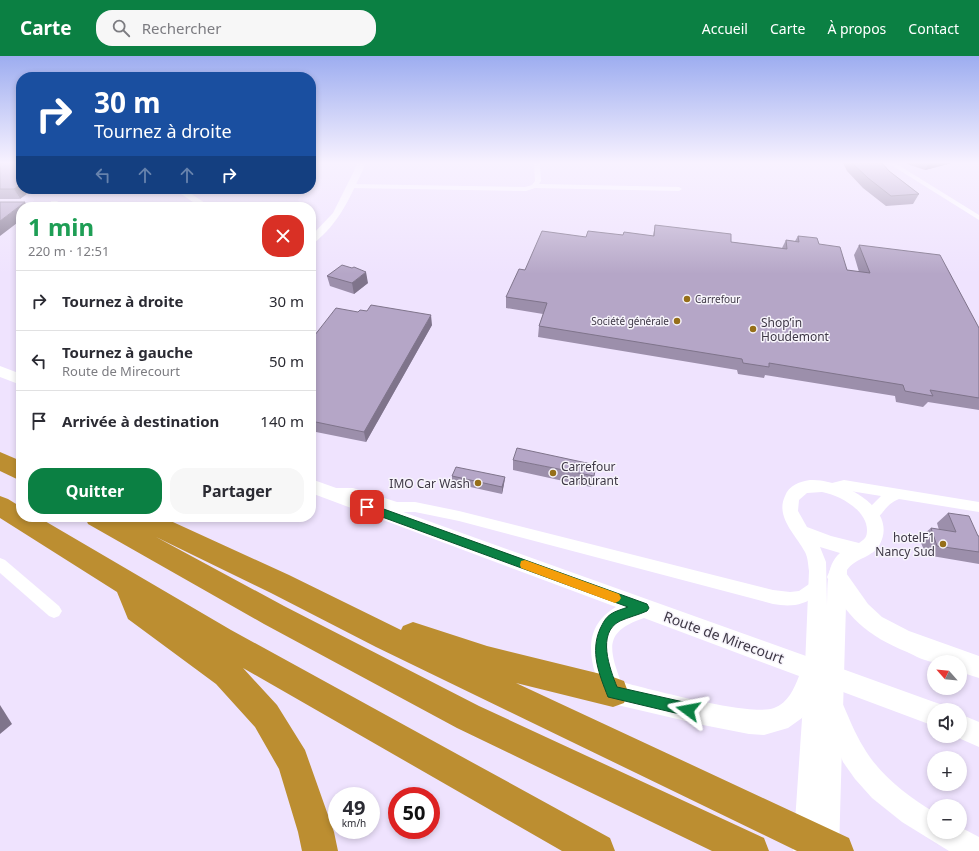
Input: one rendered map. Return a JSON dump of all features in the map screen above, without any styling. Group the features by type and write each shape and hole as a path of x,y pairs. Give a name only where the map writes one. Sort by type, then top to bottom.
{"highway":[{"path":"0,460 16,465"},
{"path":"0,460 16,469"},
{"path":"0,506 16,516"},
{"path":"26,522 126,584 273,670 597,851"},
{"path":"106,522 274,615 468,717 751,851"},
{"path":"149,522 280,584 798,840 836,851"},
{"path":"126,584 138,610 227,673 266,716 293,762 316,832 320,851"},
{"path":"280,584 455,652 504,666 613,692"}],"main road":[{"path":"0,371 16,378"},
{"name":"Route de Mirecourt","path":"320,489 927,712"},
{"path":"827,581 848,590 856,606 865,616 881,628 900,638 979,667"},
{"path":"643,608 615,617 608,624 603,636 601,646 602,663 613,692 703,713 749,722 764,723 779,719 794,710 804,694 816,660"},
{"path":"832,706 855,758 870,778 892,800 927,822"},
{"path":"967,727 979,730"},
{"path":"967,729 979,735"},
{"path":"955,839 976,851"}],"street":[{"path":"316,236 334,219 344,200"},
{"path":"951,200 979,218"},
{"path":"832,488 844,485 895,495 979,507"},
{"path":"320,489 353,494 397,507 415,507 459,516 763,596 776,598 797,598 804,596 827,581 838,568 840,562 852,553 862,551 874,540 876,528 871,516 863,506 849,495 832,488 807,486 796,492 792,497 790,504 791,515 812,546 816,554 817,562 827,581 832,706 827,851"},
{"path":"871,516 881,502 895,495"},
{"path":"802,532 829,543 862,551"},
{"path":"0,564 54,611"},
{"path":"798,840 816,660 827,581"}],"building":[{"path":"0,202 16,202 16,209 0,221"},
{"name":"Shop’in Houdemont","path":"655,225 731,234 731,242 787,249 786,240 799,242 798,236 817,238 819,244 840,247 847,270 870,273 859,245 940,255 979,328 979,398 930,390 933,396 905,391 903,385 769,363 769,367 743,363 742,359 539,326 547,303 506,297 519,269 525,270 542,231 586,237 588,231 623,235 624,232 654,236"},
{"path":"342,265 352,268 354,267 366,272 352,283 327,276"},
{"path":"371,305 431,315 364,432 316,422 316,334 336,308 358,312 360,310 367,311"},
{"path":"517,448 596,465 594,476 513,460"},
{"path":"456,467 505,477 502,487 452,476"},
{"path":"948,513 969,516 979,536 979,552 937,546 931,528 956,532"}],"slow traffic":[{"path":"525,565 615,598"}],"place":[{"name":"Carrefour","path":"687,299"},
{"name":"Société générale","path":"677,321"},
{"name":"Shop’in Houdemont","path":"753,329"},
{"name":"Carrefour Carburant","path":"553,473"},
{"name":"IMO Car Wash","path":"478,483"},
{"name":"hotelF1 Nancy Sud","path":"943,544"}],"route":[{"path":"367,507 643,608 632,610 615,617 608,624 603,636 601,646 602,663 613,692 688,710"}]}
